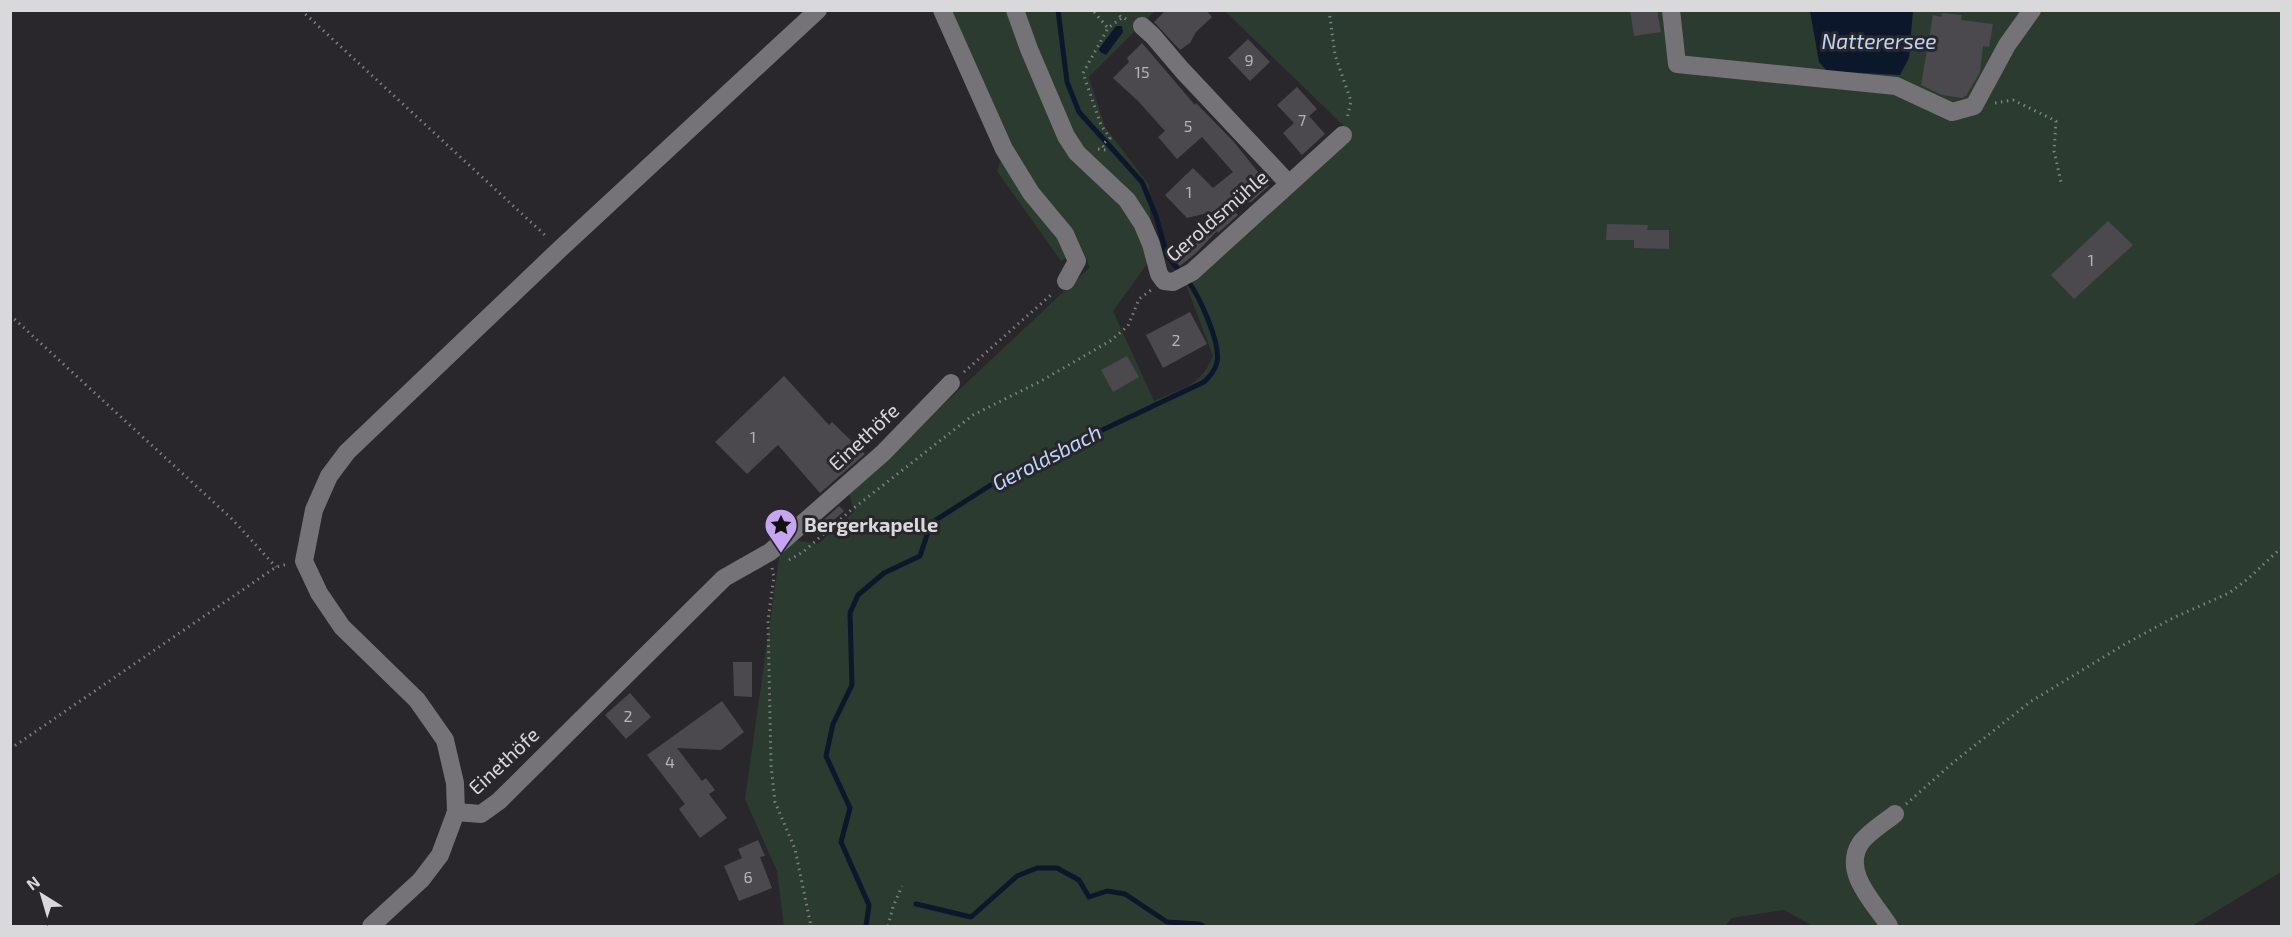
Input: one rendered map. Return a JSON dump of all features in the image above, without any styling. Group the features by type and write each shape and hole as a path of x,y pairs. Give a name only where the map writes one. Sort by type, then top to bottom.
{"street":[{"path":"304,561 314,510 329,476 347,452 560,249 818,10"},
{"path":"942,10 1004,149 1031,193 1065,234 1077,261 1066,281"},
{"name":"Geroldsmühle","path":"1015,10 1029,50 1066,136 1077,153 1127,200 1142,223 1151,244 1159,274 1169,282 1192,272 1343,135"},
{"path":"1671,10 1677,64 1896,86 1952,112 1974,106 2007,45 2032,10"},
{"path":"1142,26 1289,183"},
{"name":"Einethöfe","path":"456,812 482,814 499,801 724,578 770,552 883,453 951,383"},
{"name":"Einethöfe","path":"304,561 319,593 342,627 417,700 446,740 455,783 456,812 440,855 421,880 371,927"},
{"path":"1889,927 1856,875 1854,857 1861,843 1895,814"}],"path":[{"path":"301,10 560,249"},
{"path":"1117,10 1122,18 1142,26"},
{"path":"1329,10 1335,55 1351,101 1343,135"},
{"path":"1094,12 1108,28"},
{"path":"1102,145 1110,138 1101,125 1083,73 1108,28 1122,18"},
{"path":"1974,106 2013,100 2056,121 2054,151 2061,182"},
{"path":"951,383 1066,281"},
{"path":"770,552 783,561 794,558 973,415 1041,381 1110,341 1128,326 1139,299 1169,282"},
{"path":"10,315 224,512 276,567"},
{"path":"1895,814 1955,761 2030,702 2125,644 2173,618 2229,593 2282,548"},
{"path":"770,552 774,577 768,620 771,765 775,802 795,849 810,927"},
{"path":"10,749 276,567 304,561"},
{"path":"888,927 892,907 902,886"}],"green space":[{"path":"933,11 1155,11 1089,77 1105,127 1149,185 1152,257 1113,311 1154,401 1190,385 1203,374 1213,356 1186,285 1352,134 1225,11 2281,11 2281,872 2192,926 1813,926 1784,910 1732,918 1725,926 784,926 777,871 745,799 780,551 794,540 818,544 854,512 849,493 1090,267 1082,250 1061,261 997,171 1002,156 943,20"}],"water":[{"name":"Natterersee","path":"1810,11 1913,11 1909,58 1900,75 1827,71 1819,62"},
{"path":"1116,26 1122,26 1123,32 1106,55 1099,49"}],"building":[{"path":"1166,10 1206,10 1212,17 1196,32 1190,43 1180,50 1154,22"},
{"path":"1630,10 1657,10 1661,32 1634,36"},
{"path":"1942,13 1962,15 1961,20 1993,24 1989,47 1983,46 1980,72 1966,96 1962,98 1942,95 1921,85 1933,15 1941,17"},
{"path":"1248,39 1270,62 1250,81 1228,58"},
{"path":"1142,43 1195,105 1196,103 1234,142 1269,186 1251,202 1230,207 1238,215 1218,233 1217,231 1180,266 1171,255 1228,208 1187,218 1165,195 1193,168 1213,188 1233,172 1202,137 1177,159 1158,137 1165,131 1113,78 1129,62 1127,58"},
{"path":"1297,87 1317,109 1309,116 1325,134 1302,155 1283,133 1294,123 1277,105"},
{"path":"2108,221 2133,245 2074,299 2051,275"},
{"path":"1607,224 1648,225 1647,230 1669,230 1669,249 1634,248 1634,240 1606,240"},
{"path":"1190,312 1207,344 1163,368 1146,335"},
{"path":"1127,356 1139,377 1113,392 1101,370"},
{"path":"784,376 829,425 832,422 865,454 820,493 778,445 747,474 715,442"},
{"path":"839,506 844,511 822,531 817,526"},
{"path":"733,662 752,662 752,697 734,696"},
{"path":"630,693 651,717 626,739 605,715"},
{"path":"722,701 744,732 721,750 677,748 702,781 706,778 715,790 709,794 727,818 700,838 679,809 685,804 647,755"},
{"path":"758,840 765,856 760,857 772,888 739,901 724,866 742,858 738,849"}],"waterway":[{"name":"Geroldsbach","path":"1058,10 1067,82 1079,112 1142,182 1156,216 1167,256 1181,273"},
{"name":"Geroldsbach","path":"866,926 869,905 841,842 850,808 826,756 833,724 852,685 850,613 858,595 884,573 920,556 931,523 1005,476 1204,382 1212,373 1217,362 1216,343 1203,308 1187,280"},
{"path":"916,904 971,917 1017,876 1037,868 1057,868 1079,880 1089,897 1107,891 1125,894 1167,922 1203,926"}],"place":[{"name":"Bergerkapelle","path":"781,554"}]}
